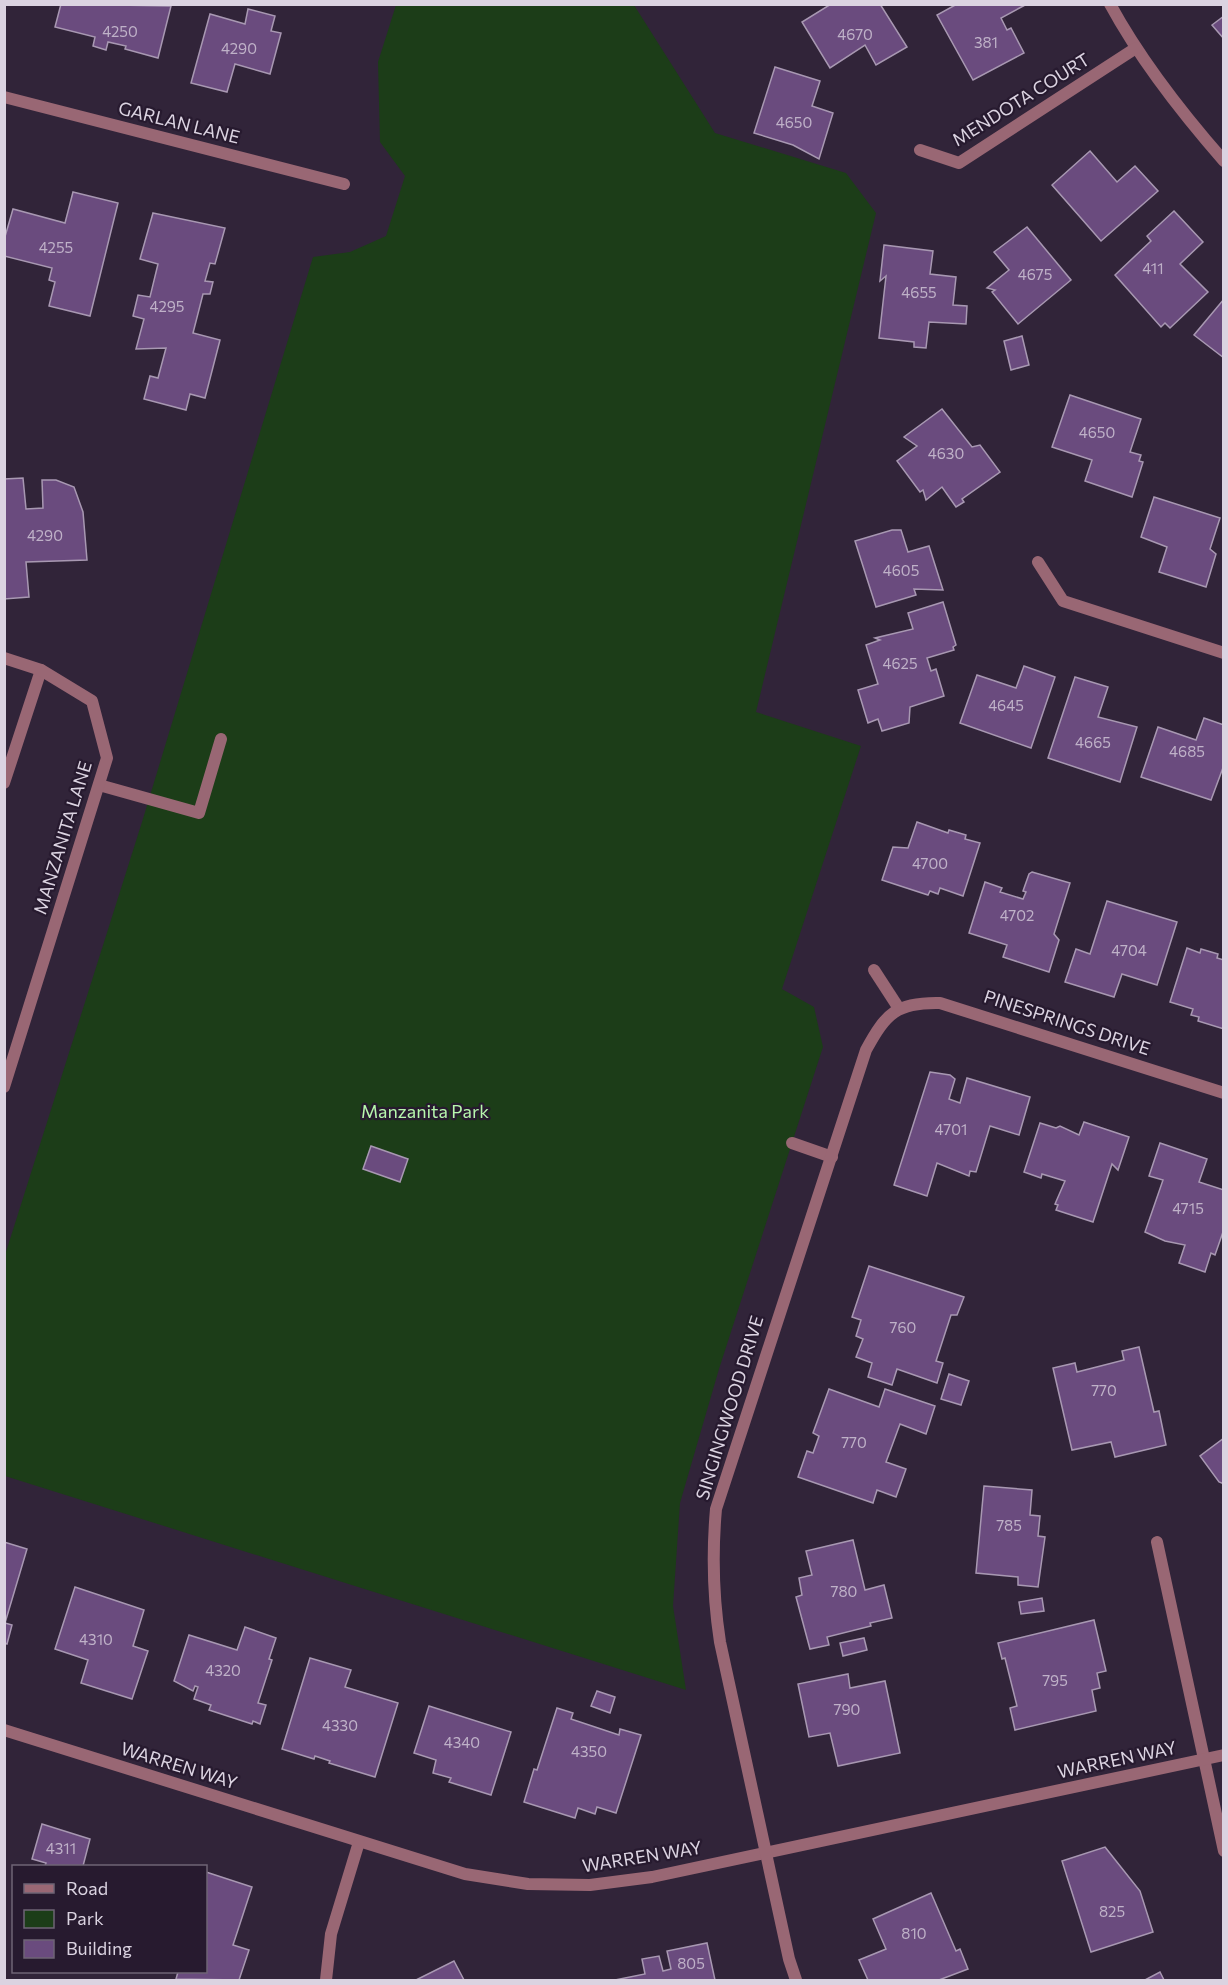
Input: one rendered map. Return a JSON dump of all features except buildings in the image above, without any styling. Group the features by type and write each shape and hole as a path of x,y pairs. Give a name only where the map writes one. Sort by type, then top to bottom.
{"street":[{"path":"1110,4 1136,48 1186,117 1224,161"},
{"name":"MENDOTA COURT","path":"920,150 959,163 1136,48"},
{"name":"GARLAN LANE","path":"4,97 344,184"},
{"path":"1038,562 1063,602 1224,653"},
{"name":"MANZANITA LANE","path":"4,658 41,670 92,701 107,758 4,1087"},
{"path":"4,783 41,670"},
{"path":"99,785 199,813 221,739"},
{"path":"874,970 898,1007"},
{"name":"PINESPRINGS DRIVE","path":"898,1007 924,1002 957,1006 1224,1093"},
{"name":"SINGINGWOOD DRIVE","path":"796,1980 789,1959 765,1853 720,1642 714,1601 712,1550 716,1509 756,1380 866,1050 877,1029 898,1007"},
{"path":"792,1143 832,1157"},
{"path":"1157,1542 1224,1851"},
{"name":"WARREN WAY","path":"4,1730 465,1874 528,1884 590,1885 652,1877 1224,1755"},
{"path":"326,1980 331,1934 359,1842"}],"green space":[{"name":"Manzanita Park","path":"396,5 634,5 715,133 846,173 876,213 756,712 861,746 782,989 814,1007 823,1047 719,1369 680,1503 673,1606 686,1690 5,1476 5,1255 142,822 313,257 350,252 386,236 405,176 380,142 378,62"}]}
